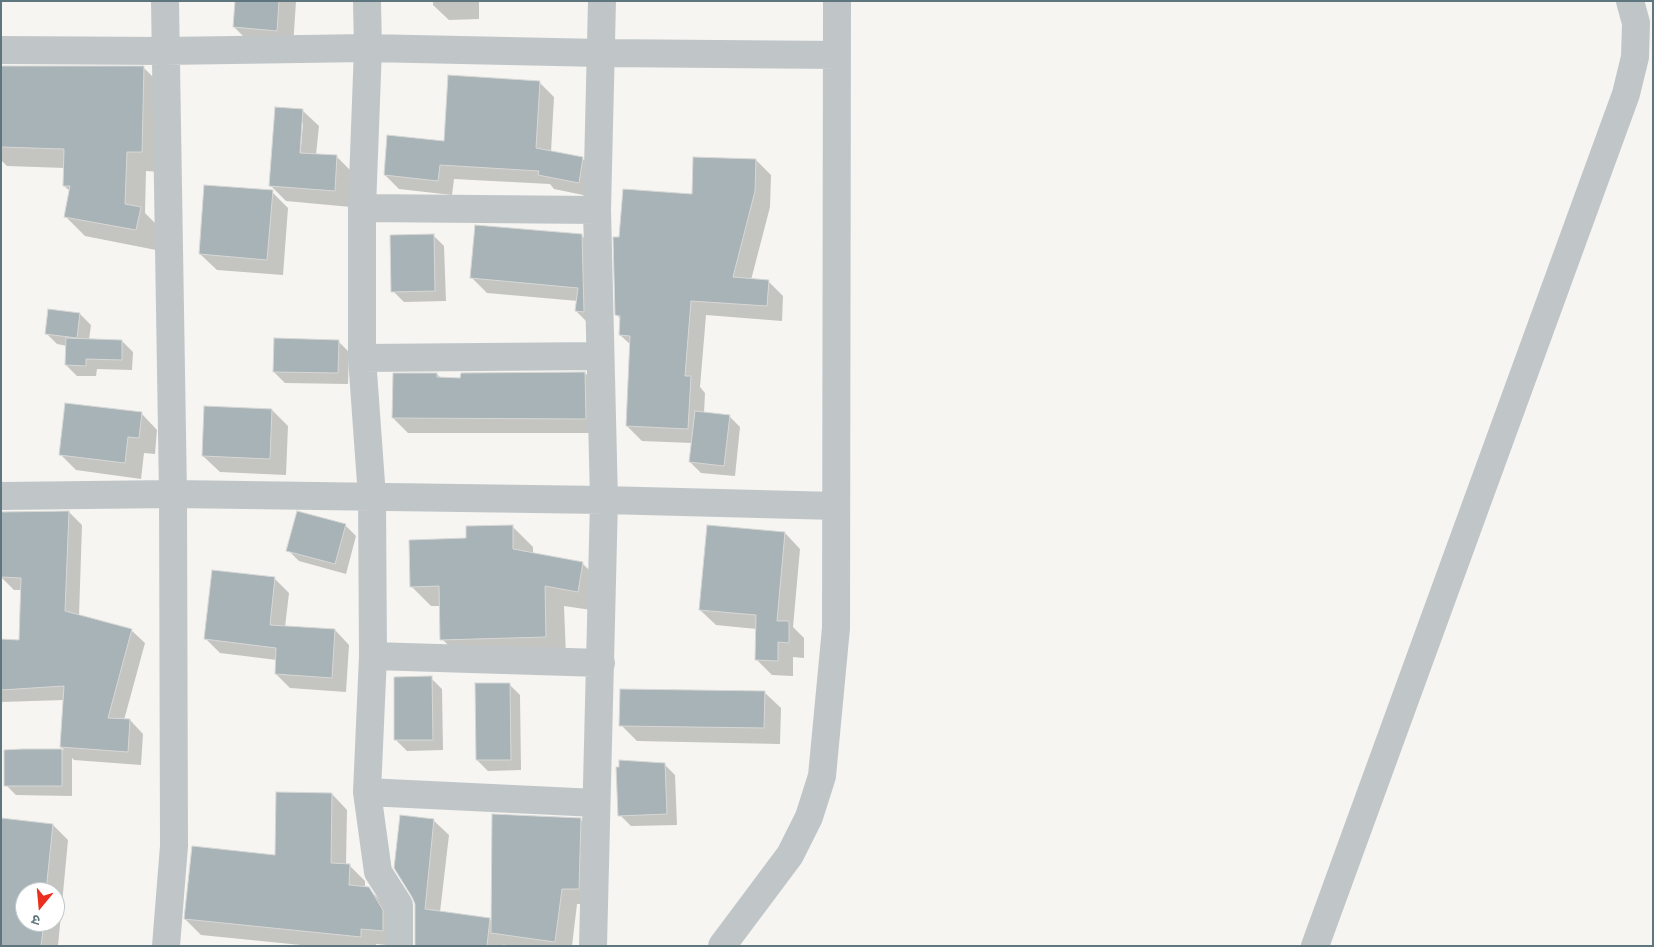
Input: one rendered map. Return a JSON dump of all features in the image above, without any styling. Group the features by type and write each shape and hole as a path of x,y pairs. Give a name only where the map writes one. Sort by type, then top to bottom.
{"street":[{"path":"165,1 173,494 174,846 166,946"},
{"path":"367,1 368,48 362,208 362,358 372,498 372,656 367,792 378,872 398,905 399,946"},
{"path":"593,946 604,500 597,210 602,1"},
{"path":"722,946 790,854 809,817 822,776 836,628 837,1"},
{"path":"1315,946 1626,94 1635,57 1636,23 1630,1"},
{"path":"1,50 165,51 368,48 601,53 837,55"},
{"path":"362,208 597,210"},
{"path":"362,358 600,356"},
{"path":"1,496 173,494 604,500 836,506"},
{"path":"372,656 601,662"},
{"path":"367,792 596,803"}],"building":[{"path":"235,1 279,1 277,31 233,27"},
{"path":"1,66 144,66 142,152 127,152 125,204 141,207 136,230 64,217 70,186 63,186 64,149 1,147"},
{"path":"448,75 540,81 536,148 583,157 579,183 538,175 539,171 440,165 438,181 384,175 387,135 444,141"},
{"path":"275,107 303,109 300,153 337,155 335,191 269,186"},
{"path":"693,157 756,159 755,191 733,277 769,280 767,306 691,301 685,376 691,376 688,429 626,426 630,336 619,335 620,316 615,315 613,237 619,237 623,189 692,194"},
{"path":"204,185 273,190 267,260 199,254"},
{"path":"475,225 582,234 584,312 575,311 578,288 470,278"},
{"path":"434,234 435,291 391,292 390,235"},
{"path":"48,309 80,313 77,338 45,334"},
{"path":"66,338 122,340 122,360 86,359 86,366 65,365"},
{"path":"274,338 339,340 338,373 273,372"},
{"path":"585,372 586,419 392,418 393,373 437,373 437,377 460,378 461,373"},
{"path":"65,403 142,412 139,438 128,437 125,463 59,455"},
{"path":"204,406 272,409 270,459 202,456"},
{"path":"695,411 730,415 724,466 689,462"},
{"path":"69,511 65,611 132,629 108,718 130,719 128,752 60,747 64,686 1,690 1,639 19,640 21,578 1,577 1,512"},
{"path":"297,511 346,524 335,564 286,551"},
{"path":"513,525 513,549 583,562 578,592 545,586 546,637 440,640 439,586 410,587 409,540 466,538 466,526"},
{"path":"707,525 785,532 777,621 789,621 789,643 778,642 778,661 755,660 756,615 699,610"},
{"path":"212,570 275,577 270,625 335,629 332,678 275,674 276,648 204,639"},
{"path":"432,676 433,740 394,740 394,677"},
{"path":"475,683 510,683 511,760 476,760"},
{"path":"620,689 765,691 764,728 619,726"},
{"path":"62,749 62,786 4,786 4,750"},
{"path":"619,760 665,763 667,814 618,816 616,767 619,767"},
{"path":"276,792 332,793 331,863 350,864 349,885 369,887 383,910 383,931 361,929 361,937 184,919 192,846 275,855"},
{"path":"492,814 581,818 579,889 562,889 555,942 491,933"},
{"path":"400,815 434,819 425,909 490,918 487,946 415,946 415,904 394,868"},
{"path":"1,818 53,824 47,882 15,882 15,932 43,932 41,946 1,946"}]}
